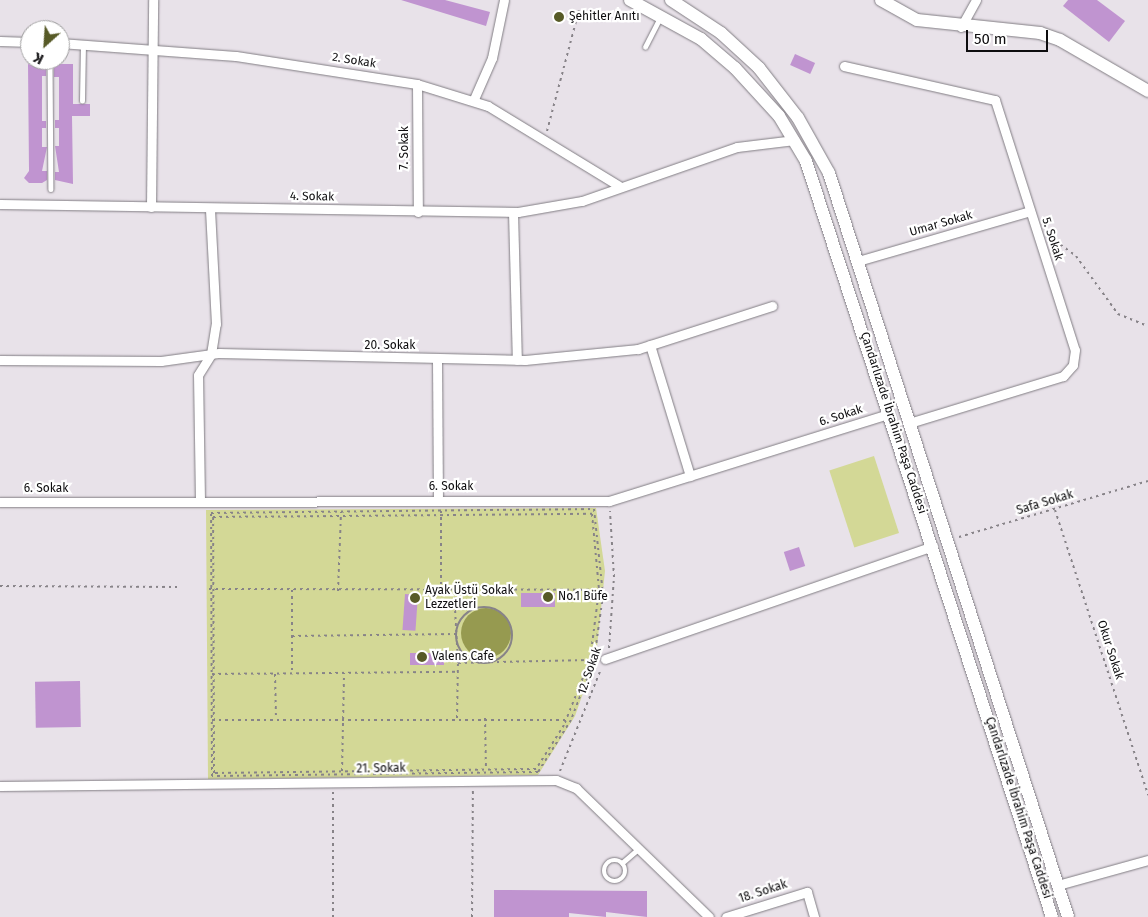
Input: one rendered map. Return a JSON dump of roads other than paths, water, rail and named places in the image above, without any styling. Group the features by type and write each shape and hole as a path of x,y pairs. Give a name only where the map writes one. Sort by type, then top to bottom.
{"main road":[{"name":"Çandarlızade İbrahim Paşa Caddesi","path":"630,0 662,15 735,68 795,140 818,188 1052,917"},
{"name":"Çandarlızade İbrahim Paşa Caddesi","path":"671,0 738,48 788,104 829,173 1068,917"},
{"path":"881,0 917,20 961,27 1040,33 1060,40 1148,91"}],"street":[{"path":"151,207 153,0"},
{"path":"474,99 492,58 504,0"},
{"path":"961,27 976,0"},
{"path":"0,41 20,42"},
{"name":"2. Sokak","path":"70,44 236,56 417,84 474,99 619,186"},
{"name":"5. Sokak","path":"844,66 995,100 1075,350 1074,365 1063,376 909,423"},
{"name":"7. Sokak","path":"417,84 418,212"},
{"name":"4. Sokak","path":"0,204 513,212 582,201 619,186 641,182 737,147 795,140"},
{"path":"200,501 198,375 211,354 216,324 210,208"},
{"name":"Umar Sokak","path":"858,261 1030,211"},
{"path":"513,212 517,360"},
{"name":"20. Sokak","path":"0,360 161,360 211,354 517,360 650,345 772,306"},
{"path":"650,345 690,476"},
{"path":"436,359 438,499"},
{"name":"6. Sokak","path":"0,502 438,499 609,501 889,414"},
{"path":"605,659 933,546"},
{"name":"21. Sokak","path":"0,786 556,780 576,788 640,847 709,917"},
{"path":"1058,885 1148,860"},
{"name":"18. Sokak","path":"726,917 807,892 814,917"}],"lane":[{"path":"645,47 662,15"},
{"path":"82,45 82,101"},
{"path":"50,70 51,188"},
{"path":"622,863 625,876 610,881 606,865 622,863 640,847"}],"place":[{"name":"Şehitler Anıtı","path":"559,17"},
{"name":"No.1 Büfe","path":"548,597"},
{"name":"Ayak Üstü Sokak Lezzetleri","path":"415,598"},
{"name":"Valens Cafe","path":"422,657"}]}
